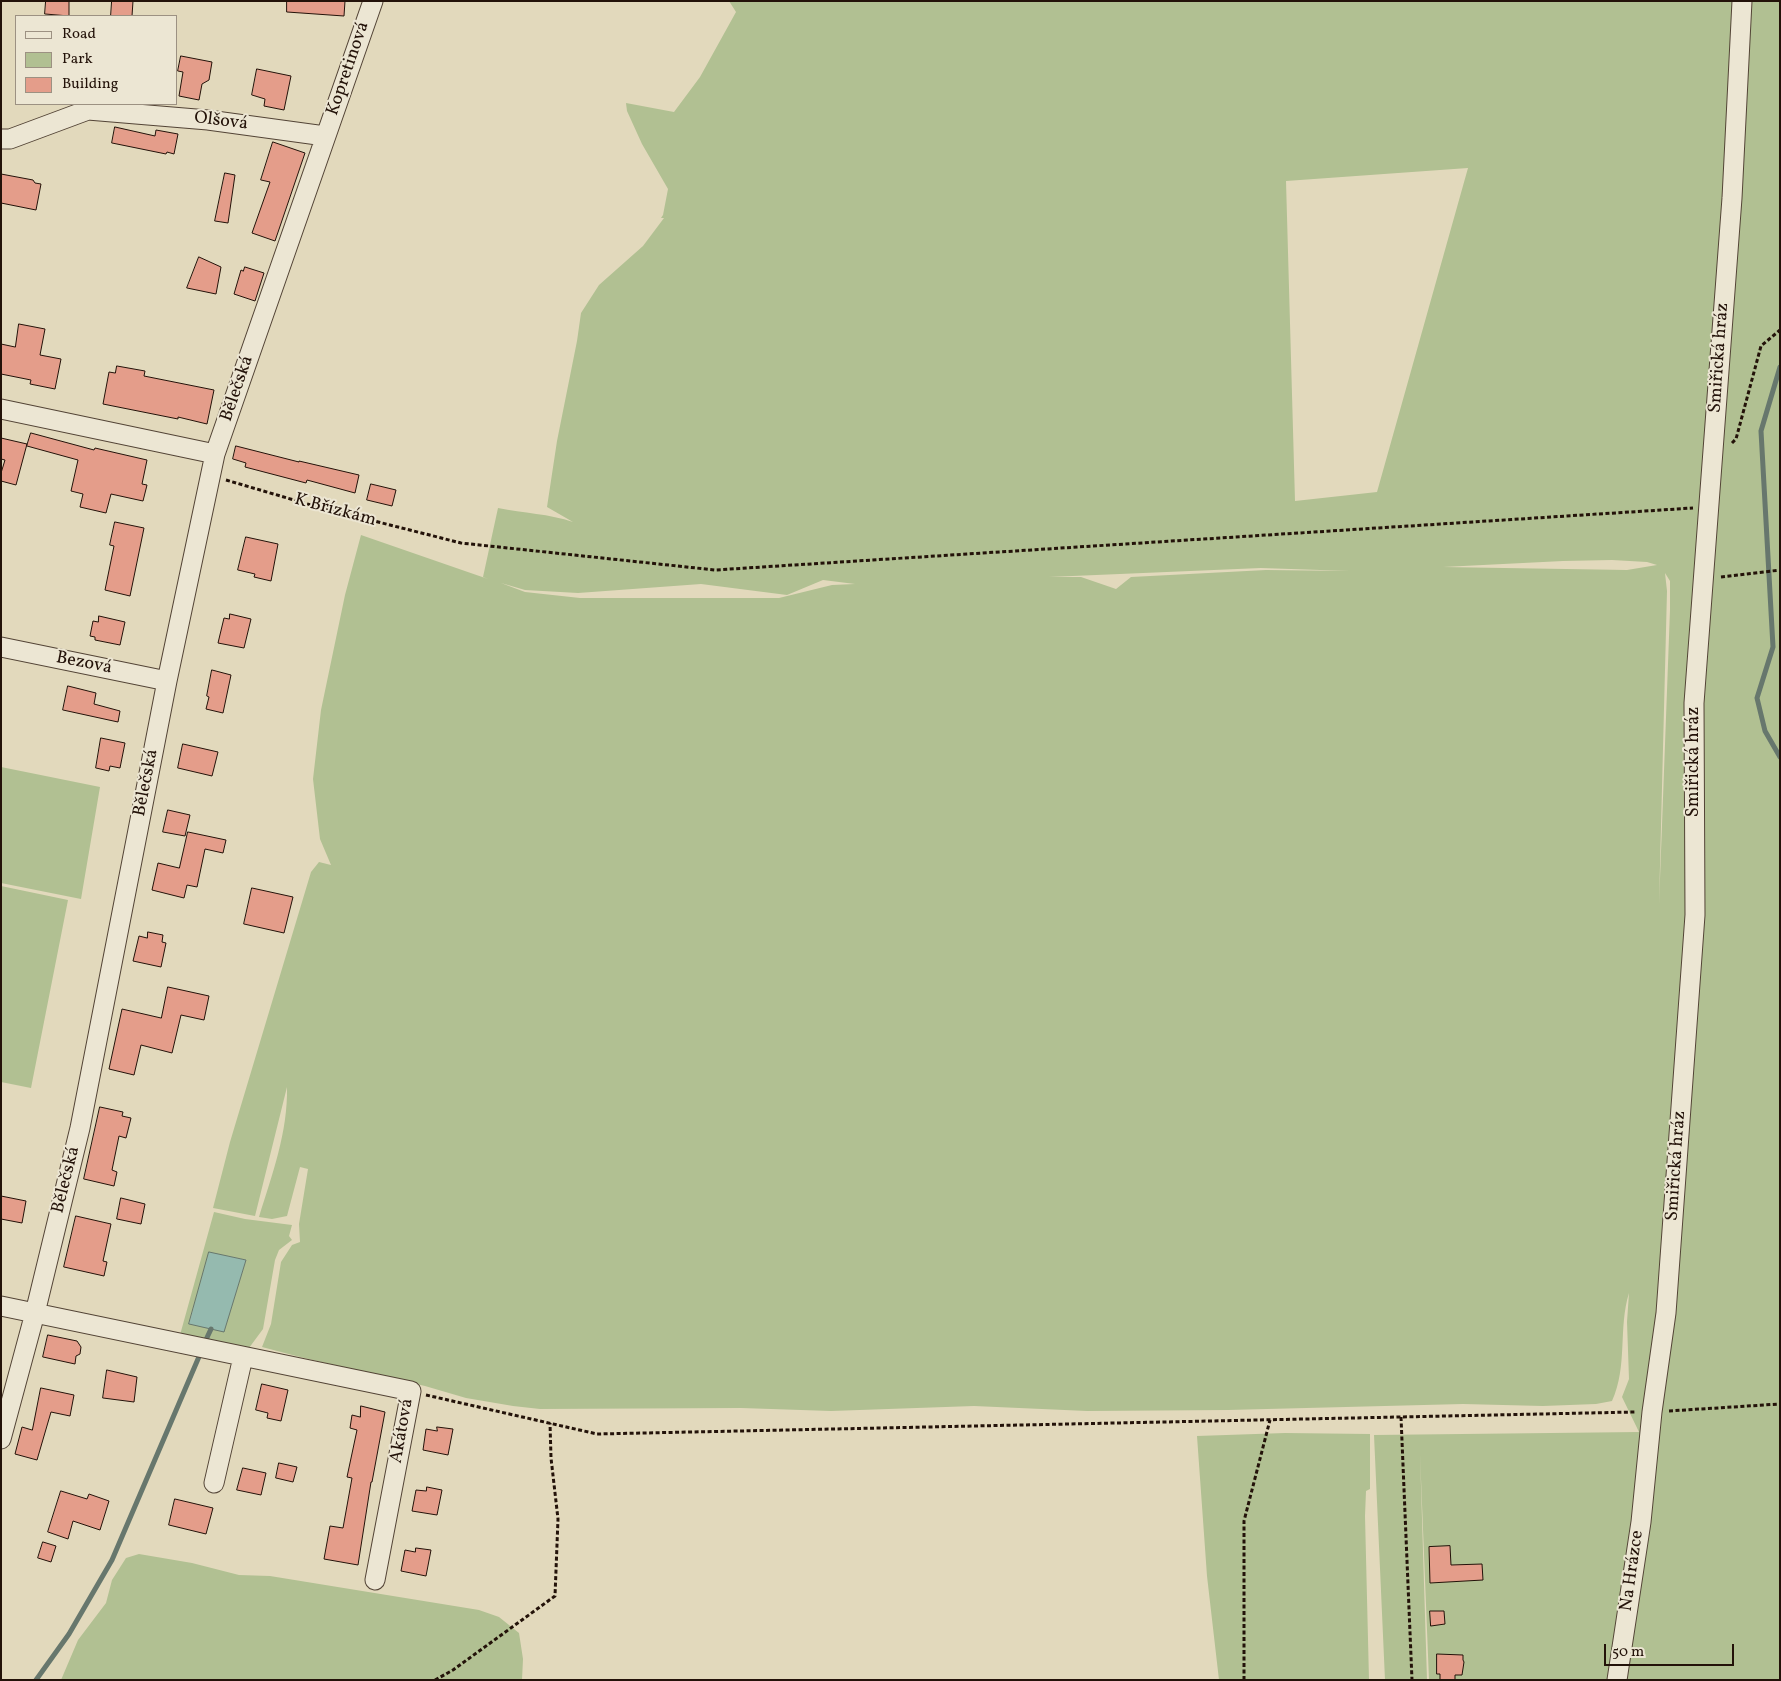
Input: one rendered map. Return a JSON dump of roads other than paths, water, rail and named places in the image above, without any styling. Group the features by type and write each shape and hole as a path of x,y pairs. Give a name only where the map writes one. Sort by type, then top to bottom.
{"street":[{"name":"Kopretinová","path":"325,136 373,1"},
{"name":"Smiřická hráz","path":"1641,1522 1652,1412 1666,1313 1695,915 1694,703 1732,198 1742,1"},
{"name":"Olšová","path":"1,139 10,139 88,110 208,120 325,136"},
{"name":"Bělečská","path":"1,1439 35,1313 80,1128 167,680 215,454 325,136"},
{"path":"1,410 215,454"},
{"name":"Bezová","path":"1,647 167,680"},
{"name":"Akátová","path":"1,1306 411,1391 375,1580"},
{"path":"214,1483 243,1356"},
{"name":"Na Hrázce","path":"1617,1680 1641,1522"}],"water":[{"path":"209,1252 246,1260 224,1332 189,1324"}],"waterway":[{"path":"1780,367 1761,431 1773,647 1757,698 1765,731 1780,757"},
{"path":"204,1344 211,1329"},
{"path":"36,1680 69,1634 112,1560 201,1352"}]}
